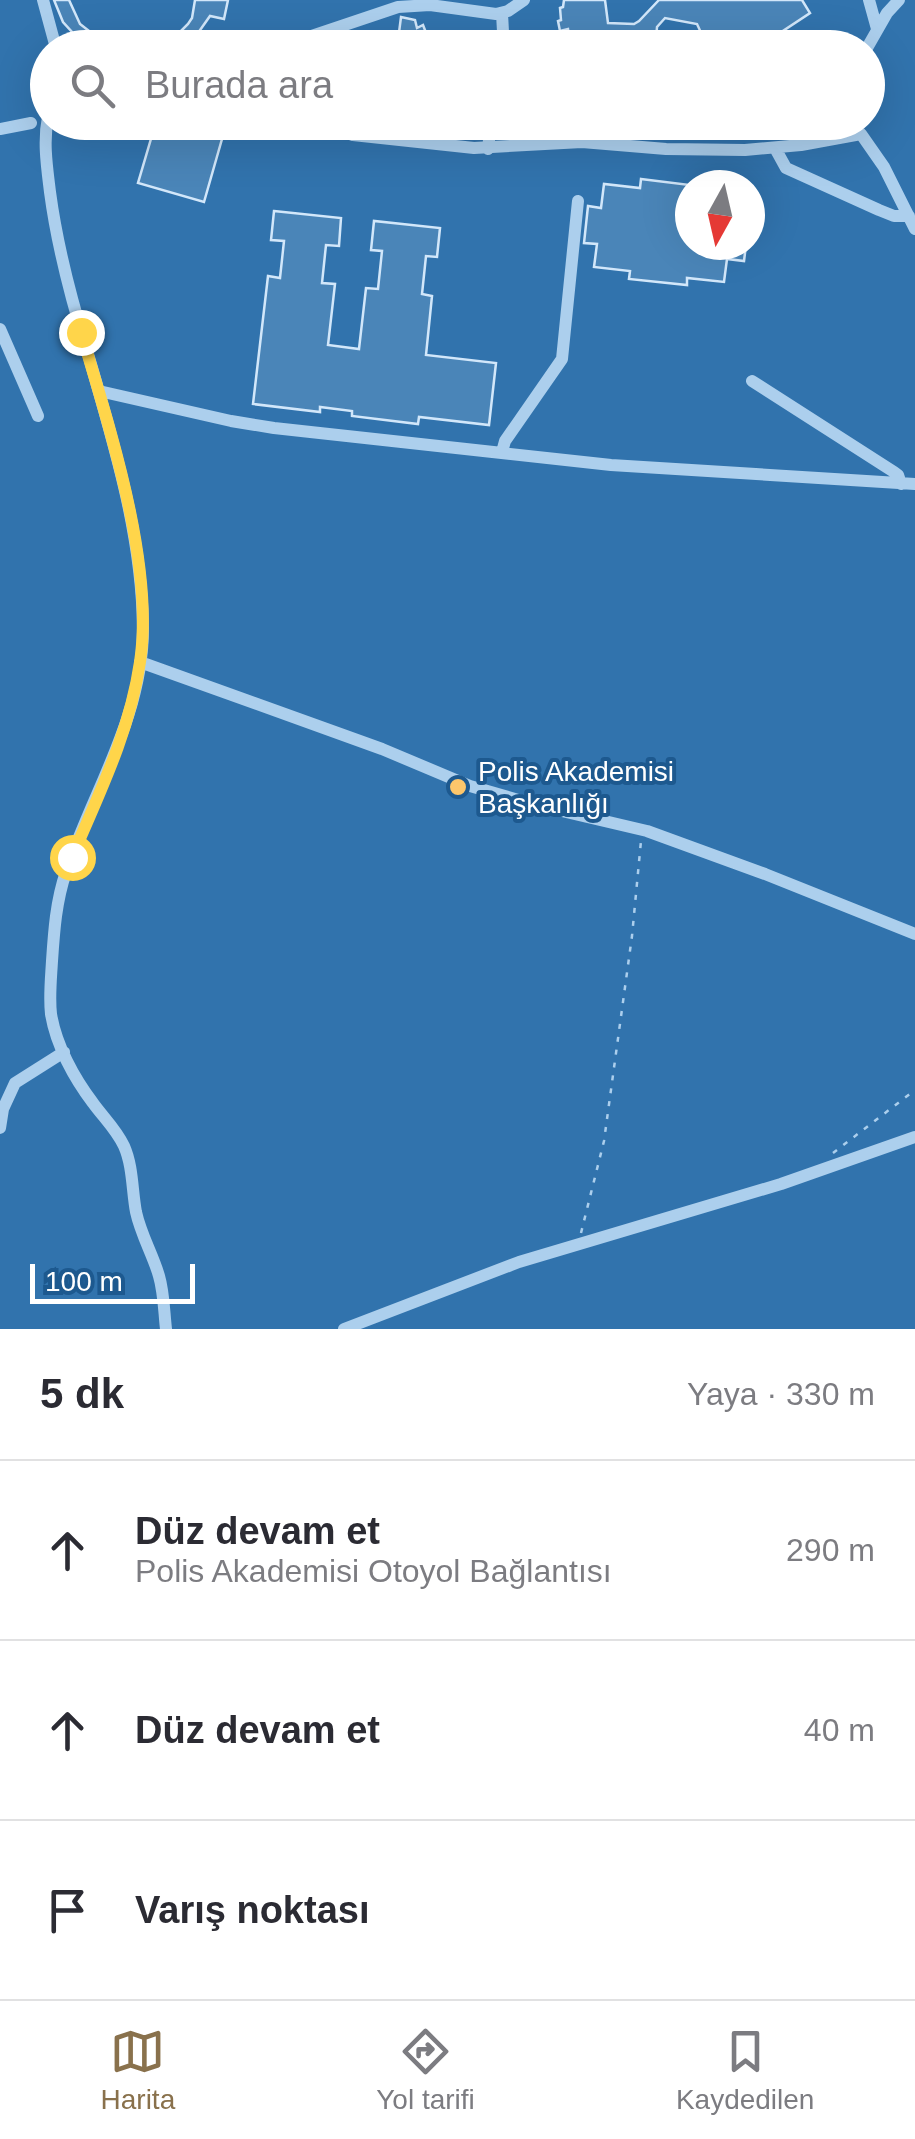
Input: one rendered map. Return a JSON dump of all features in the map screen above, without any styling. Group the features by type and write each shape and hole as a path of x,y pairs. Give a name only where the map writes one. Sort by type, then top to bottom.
{"street":[{"path":"43,0 51,30"},
{"path":"325,30 399,3 485,14 502,13 524,0"},
{"path":"869,0 877,29"},
{"path":"877,29 899,0"},
{"path":"502,13 503,30"},
{"path":"0,129 30,123"},
{"path":"48,140 47,166 64,277 130,512 142,604 140,662 127,720 61,890 50,994 54,1028 64,1052 81,1085 124,1146 140,1226 160,1279 166,1329"},
{"path":"401,140 488,149 582,142 708,150 775,148 809,140"},
{"path":"488,149 489,140"},
{"path":"867,140 912,222"},
{"path":"775,148 786,168 912,222"},
{"path":"502,452 562,358 578,201"},
{"path":"0,329 38,416"},
{"path":"752,381 908,484"},
{"path":"99,392 274,428 611,465 908,484"},
{"path":"140,662 470,786 642,830 915,934"},
{"path":"0,1128 15,1083 64,1052"},
{"path":"344,1329 474,1278 578,1243 781,1184 915,1138"}],"path":[{"path":"578,1243 602,1150 632,936 642,830"},
{"path":"828,1158 915,1090"}],"shaded area":[{"name":"Polis Akademisi Başkanlığı","path":"0,0 915,0 915,1329 0,1329"}],"building":[{"path":"54,0 69,0 80,24 88,30 70,30"},
{"path":"195,0 228,0 224,19 210,16 200,30 182,30 192,18"},
{"path":"564,0 605,0 608,23 634,24 659,0 802,0 810,13 784,30 700,30 697,24 665,18 657,30 560,30 558,21"},
{"path":"401,17 415,20 417,28 423,25 425,30 399,30"},
{"path":"151,140 222,140 204,202 138,183"},
{"path":"641,179 675,183 675,260 727,260 724,282 687,278 687,285 629,279 630,271 594,267 597,244 584,243 588,206 601,208 604,184 640,188"},
{"path":"274,211 341,218 339,246 326,245 322,283 335,284 328,345 359,349 366,288 378,289 382,251 371,250 374,221 440,228 437,257 426,256 422,294 432,296 426,355 496,363 489,425 419,417 418,424 352,416 352,411 320,407 320,412 253,404 268,276 280,278 284,241 271,240"}],"place":[{"name":"Polis Akademisi Başkanlığı","path":"458,787"}],"route":[{"path":"72,857 127,720 140,662 142,629 140,577 130,512 81,332"}]}
